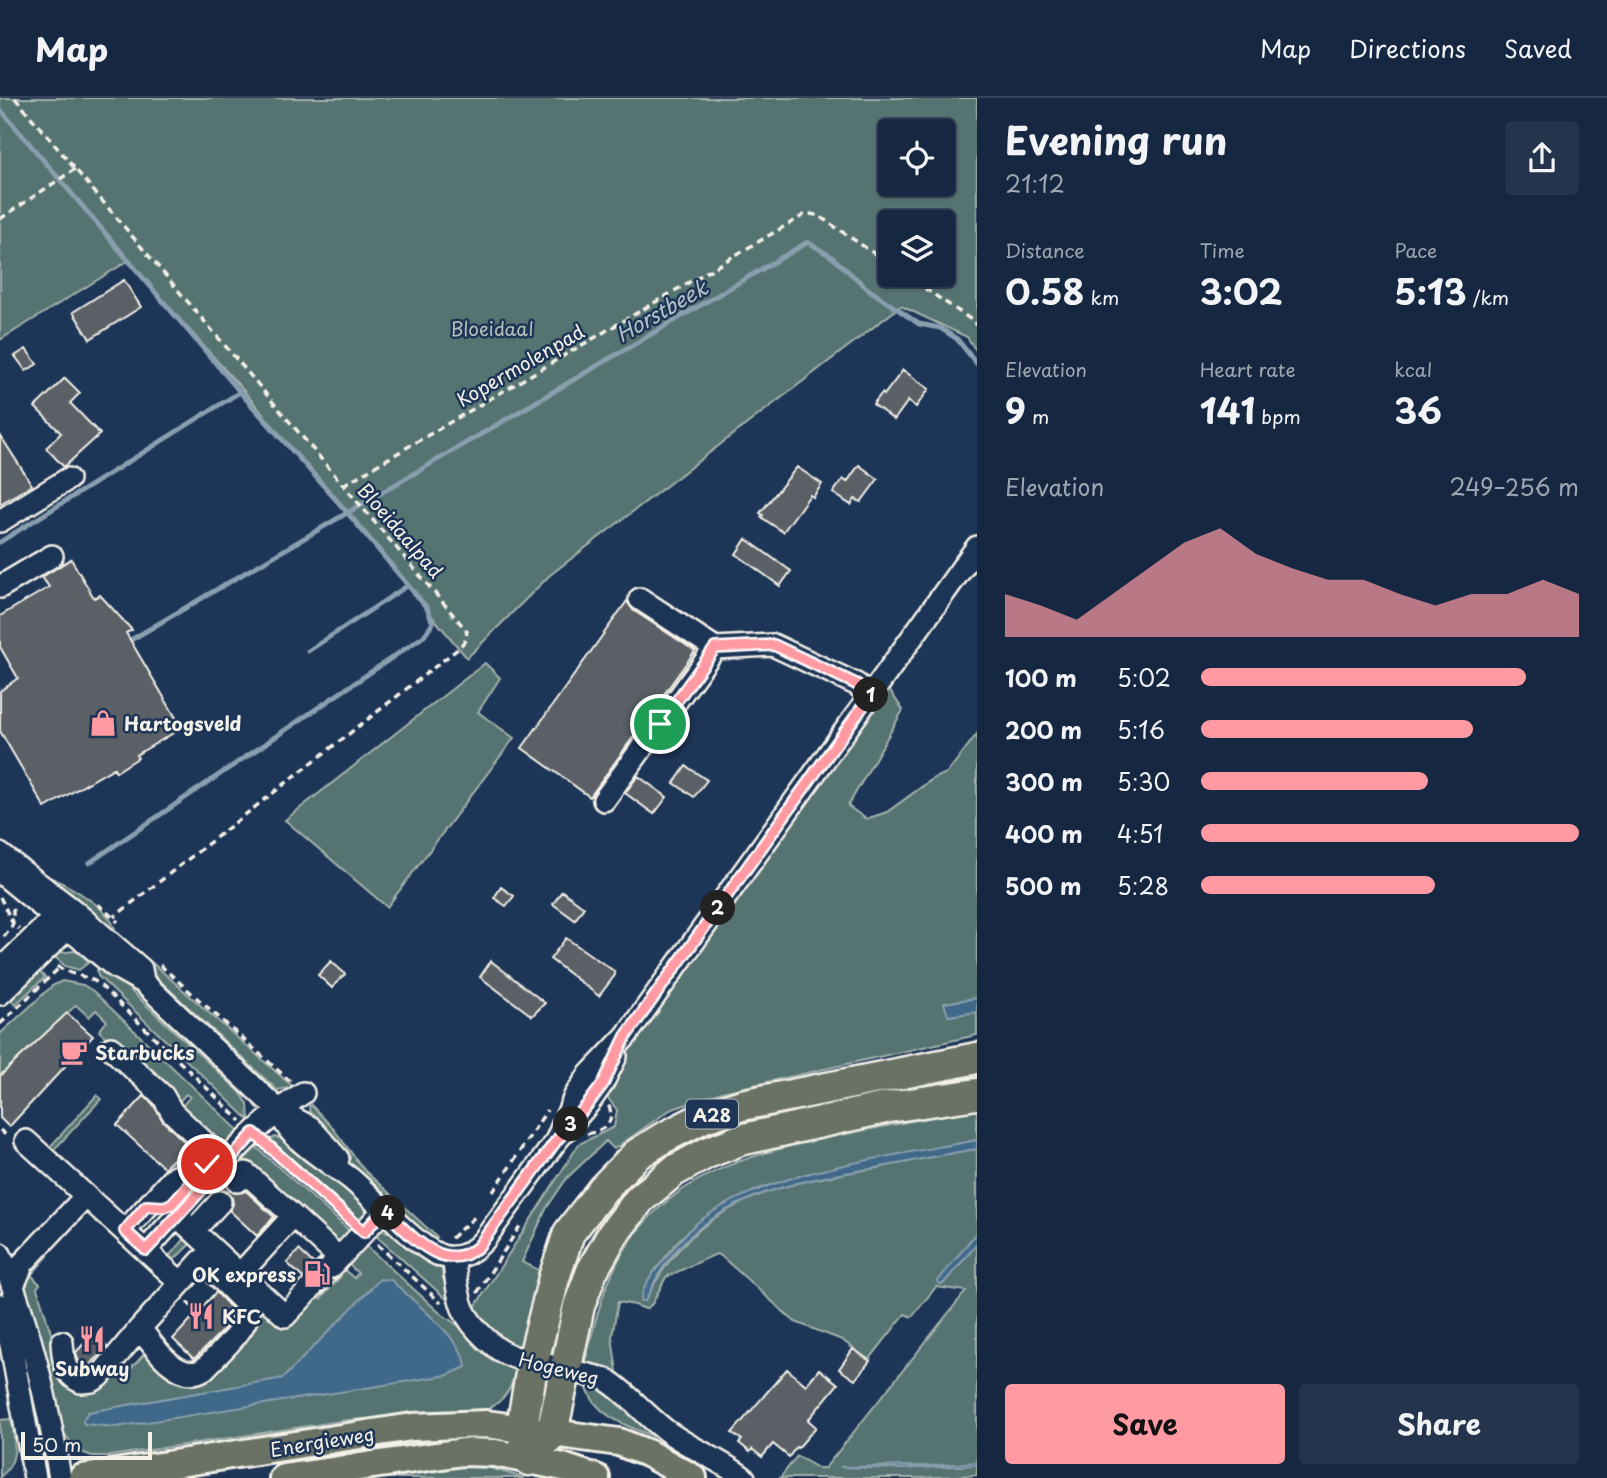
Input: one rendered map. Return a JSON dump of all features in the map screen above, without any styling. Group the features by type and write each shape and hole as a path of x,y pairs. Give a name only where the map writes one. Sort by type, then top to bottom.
{"highway":[{"name":"A28","path":"522,1427 533,1361 554,1278 569,1233 603,1189 636,1155 704,1117 742,1105 977,1058"},
{"name":"A28","path":"552,1433 564,1368 582,1298 592,1271 613,1234 640,1199 674,1171 707,1153 740,1140 889,1107 977,1094"},
{"path":"522,1427 529,1460"},
{"path":"529,1460 552,1433"}],"main road":[{"name":"Energieweg","path":"82,1478 412,1427 486,1424 522,1427"},
{"path":"522,1427 619,1442 647,1453 693,1478"},
{"name":"Energieweg","path":"283,1478 463,1452 495,1453 529,1460"},
{"path":"529,1460 596,1478"}],"street":[{"path":"0,521 68,479"},
{"path":"0,854 114,966 143,982 278,1110 291,1132 325,1162 350,1179 434,1252 451,1248 472,1252 603,1084 626,1036 977,547"},
{"path":"0,587 52,556"},
{"path":"640,599 715,648 774,645 856,684 871,695"},
{"path":"604,800 715,648"},
{"path":"0,872 65,918"},
{"path":"0,994 37,946 65,918"},
{"path":"0,970 37,946"},
{"path":"111,1048 163,1096 172,1112 208,1146 208,1161 196,1177 175,1177 125,1231"},
{"path":"943,1065 977,1068"},
{"path":"185,1224 254,1133 278,1110 303,1093"},
{"path":"26,1141 181,1283"},
{"path":"238,1181 246,1173 293,1216 335,1262 384,1210"},
{"path":"13,1286 23,1263 86,1196"},
{"path":"146,1250 220,1202"},
{"path":"240,1274 293,1216"},
{"path":"185,1224 285,1316 312,1287"},
{"path":"451,1248 462,1311"},
{"path":"0,1254 13,1286 50,1416 60,1478"},
{"path":"62,1342 68,1371 74,1378 81,1382 96,1379 119,1356 140,1328 201,1260 247,1303 249,1315 244,1324 204,1368 191,1374 177,1369 152,1346 140,1328"},
{"path":"0,1305 11,1345 35,1478"},
{"name":"Hogeweg","path":"462,1311 473,1326 501,1352 589,1373 612,1383 665,1430 744,1478"}],"path":[{"name":"Bloeidaalpad","path":"15,98 466,628 467,635 464,643 114,917"},
{"path":"0,219 75,169"},
{"name":"Kopermolenpad","path":"343,485 804,215 819,216 878,256"},
{"path":"923,287 977,326"},
{"path":"0,897 13,925 59,968 98,983 254,1133 448,1309 457,1314 462,1311"},
{"path":"0,941 13,925"},
{"path":"1,1021 59,968"},
{"path":"490,1197 548,1108"},
{"path":"451,1248 479,1212"}],"green space":[{"name":"Bloeidaal","path":"0,98 977,98 977,352 967,337 901,306 550,575 467,658 243,390 128,261 0,340"},
{"path":"485,663 500,678 478,712 514,738 387,907 285,820"},
{"path":"888,688 903,710 848,806 866,819 887,812 934,778 947,773 977,734 977,998 945,1003 949,1016 977,1012 977,1035 722,1092 670,1110 614,1149 606,1141 567,1178 546,1209 522,1262 539,1270 521,1352 503,1346 473,1310 579,1144 614,1127 617,1110 604,1093 627,1050"},
{"path":"42,874 76,890 99,907 114,926 116,936"},
{"path":"74,951 94,958 79,970 65,966 54,956"},
{"path":"149,960 291,1085 291,1088 277,1090 145,967"},
{"path":"102,964 240,1092 248,1104 249,1120 98,976 97,970"},
{"path":"35,967 45,977 15,1005 11,1000"},
{"path":"62,981 83,985 93,991 242,1134 211,1169 181,1107 190,1097 186,1094 177,1104 99,1031 107,1021 96,1010 89,1017 76,1005 0,1076 0,1034 52,986"},
{"path":"977,1074 977,1080 664,1165 556,1361 550,1359 569,1285 585,1248 617,1200 659,1162 710,1134 738,1123"},
{"path":"97,1095 101,1099 52,1152 48,1149"},
{"path":"309,1106 332,1127 365,1171 437,1237 435,1240 383,1199 342,1157 313,1119"},
{"path":"977,1108 977,1140 803,1175 756,1190 697,1223 679,1240 653,1273 645,1301 666,1266 689,1239 715,1218 744,1202 808,1181 977,1149 977,1232 938,1281 943,1284 977,1244 977,1475 920,1478 780,1478 797,1456 818,1468 825,1468 966,1291 936,1287 912,1317 905,1314 869,1360 842,1340 795,1322 716,1254 666,1277 652,1304 646,1309 618,1302 612,1337 617,1372 692,1438 584,1367 601,1303 620,1257 649,1217 672,1197 698,1180 754,1156 815,1140"},
{"path":"275,1137 292,1141 362,1202 366,1211 362,1222 269,1140"},
{"path":"192,1141 205,1158 127,1213"},
{"path":"254,1145 352,1233 336,1246 307,1221 310,1217 306,1213 302,1217 237,1169 214,1194 209,1204 204,1199"},
{"path":"178,1228 279,1320 316,1296 321,1299 341,1276 337,1273 342,1268 354,1278 358,1273 347,1263 364,1244 440,1313 462,1328 465,1326 519,1363 511,1385 498,1402 485,1411 348,1420 110,1456 84,1453 74,1447 59,1426 33,1332 26,1278 44,1254 48,1256 31,1275 40,1284 37,1288 63,1371 80,1386 100,1391 118,1371 124,1376 149,1349 178,1375 240,1341 256,1321 259,1308 190,1244 172,1262 167,1258 184,1240 176,1231"},
{"path":"378,1231 396,1235 442,1269 443,1279 452,1286 454,1306 374,1234"},
{"path":"584,1378 597,1381 667,1442 605,1413 588,1392"},
{"path":"11,1419 15,1443 13,1458 11,1465 0,1477 0,1420"},
{"path":"449,1465 483,1466 524,1478 365,1478"}],"water":[{"path":"977,998 977,1012 948,1016 944,1003"},
{"path":"977,1140 977,1149 814,1179 753,1197 699,1228 676,1250 657,1277 645,1301 641,1301 649,1279 679,1241 696,1224 723,1206 791,1178"},
{"path":"977,1232 977,1244 943,1284 939,1284 938,1281"},
{"path":"380,1279 391,1280 436,1321 457,1345 466,1367 448,1375 116,1427 84,1424 83,1420 88,1412 283,1378"},
{"path":"977,1462 977,1465 900,1469 840,1467 930,1466"}],"building":[{"path":"124,280 141,307 90,339 73,312"},
{"path":"26,349 37,364 26,371 15,356"},
{"path":"903,370 929,389 916,407 908,401 894,420 873,404 882,393 884,395"},
{"path":"65,378 80,393 70,403 100,434 64,467 46,448 61,433 35,407"},
{"path":"0,435 32,485 0,504"},
{"path":"859,465 878,479 861,502 855,499 851,505 833,493 843,479 847,482"},
{"path":"797,467 822,484 813,497 810,495 783,532 761,517 763,515 760,513"},
{"path":"746,539 791,571 780,586 736,554"},
{"path":"71,559 94,598 100,595 132,630 126,633 182,728 136,755 138,758 116,772 114,768 45,808 0,731 0,691 18,678 0,647 0,616 49,587 42,577"},
{"path":"627,601 633,610 695,651 590,797 522,748"},
{"path":"686,766 707,780 694,797 674,783"},
{"path":"638,776 667,797 654,814 625,793"},
{"path":"501,887 514,896 506,906 494,898"},
{"path":"562,891 584,907 575,920 553,904"},
{"path":"566,938 614,971 615,975 599,996 550,959"},
{"path":"331,961 345,974 332,988 318,975"},
{"path":"491,961 545,1003 532,1016 480,977"},
{"path":"67,1013 93,1036 9,1127 0,1118 0,1076"},
{"path":"144,1096 153,1104 163,1121 188,1145 164,1168 117,1125"},
{"path":"225,1184 234,1193 246,1191 274,1217 257,1236 230,1211 232,1198 228,1192 220,1189"},
{"path":"299,1250 314,1264 321,1259 318,1270 323,1277 329,1280 337,1278 323,1294 325,1284 320,1277 309,1274 303,1278 287,1263"},
{"path":"216,1292 235,1312 222,1331 194,1359 173,1339"},
{"path":"93,1334 107,1347 87,1368 78,1360 76,1352"},
{"path":"853,1349 870,1361 855,1380 839,1369"},
{"path":"787,1369 806,1385 819,1369 838,1384 808,1420 816,1427 789,1457 773,1444 762,1457 752,1449 750,1452 739,1443 742,1440 732,1433"}],"waterway":[{"path":"0,109 240,392 348,513 427,608 433,623 424,636 89,863"},
{"name":"Horstbeek","path":"124,644 808,242 832,257 868,289 919,324 940,328 957,339 977,364"},
{"path":"0,542 240,392"},
{"path":"308,651 407,586"}],"place":[{"name":"Hartogsveld","path":"103,723"},
{"name":"Starbucks","path":"74,1052"},
{"name":"OK express","path":"317,1274"},
{"name":"KFC","path":"201,1316"},
{"name":"Subway","path":"92,1339"}],"route":[{"path":"207,1164 172,1204 164,1207 146,1206 125,1231 146,1250 254,1133 364,1232 384,1210 423,1245 443,1256 464,1256 478,1247 556,1141 603,1084 626,1036 871,695 856,684 774,645 715,648 660,724"}]}
